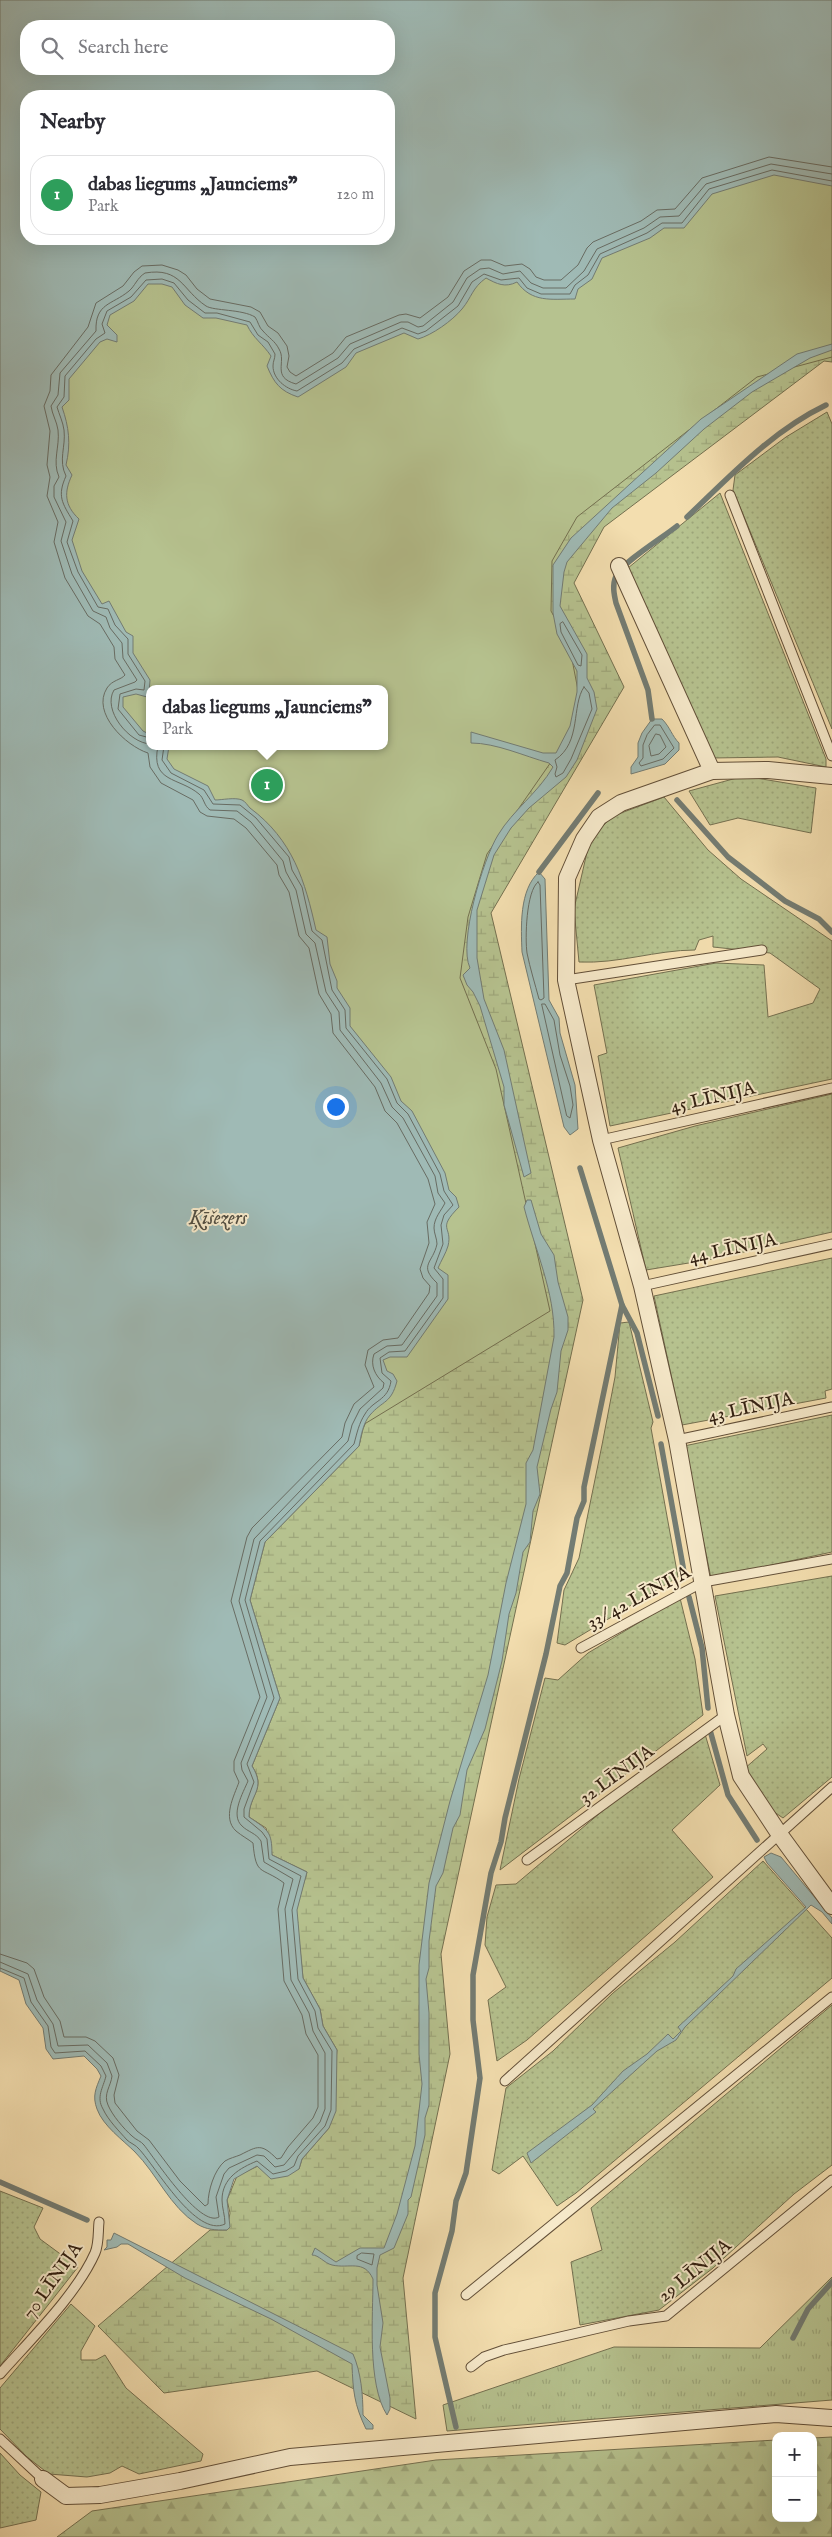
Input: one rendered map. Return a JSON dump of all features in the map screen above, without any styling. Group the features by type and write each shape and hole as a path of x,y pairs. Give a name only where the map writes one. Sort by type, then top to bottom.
{"street":[{"path":"619,566 712,770"},
{"path":"832,776 776,771 712,770 621,803 599,817 584,839 568,878 566,980 601,1140 642,1286 678,1440 726,1715 741,1776 780,1835 832,1906"},
{"path":"43,2479 66,2496 100,2495 180,2481 290,2457 776,2414 832,2418"}],"lane":[{"path":"730,495 832,756"},
{"path":"566,980 762,950"},
{"name":"45 LĪNIJA","path":"601,1140 832,1088"},
{"name":"44 LĪNIJA","path":"642,1286 832,1244"},
{"name":"43 LĪNIJA","path":"678,1440 832,1407"},
{"name":"33/ 42 LĪNIJA","path":"581,1648 703,1582 832,1559"},
{"name":"32 LĪNIJA","path":"527,1860 726,1715"},
{"path":"505,2080 832,1787"},
{"path":"466,2294 832,1997"},
{"name":"29 LĪNIJA","path":"472,2367 484,2358 504,2350 629,2321 666,2316 832,2180"},
{"name":"70 LĪNIJA","path":"0,2374 55,2312 74,2285 96,2251 99,2222"},
{"path":"0,2439 43,2479"}],"green space":[{"path":"0,0 832,0 832,357 757,377 577,517 552,561 551,611 569,644 583,716 487,854 468,917 460,978 496,1069 550,1311 0,1646"},
{"path":"832,186 832,362 824,361 604,527 574,583 624,687 491,913 583,1300 441,1954 450,2054 403,2278 416,2419 317,2371 164,2393 98,2326 210,2230 227,2230 230,2213 227,2200 237,2176 258,2166 299,2169 302,2159 329,2128 337,2050 323,2026 320,2009 303,1978 296,1910 307,1872 272,1855 266,1828 249,1817 258,1786 258,1780 252,1766 280,1698 250,1600 265,1542 359,1446 369,1415 383,750 388,750 388,685"},
{"path":"827,412 832,424 832,729 733,490 735,475 786,437"},
{"path":"720,493 826,759 826,767 778,757 712,758 628,568"},
{"path":"744,776 816,788 811,833 738,818 710,825 689,791"},
{"path":"664,797 708,850 741,879 832,941 832,1079 610,1126 598,1056 607,1053 594,985 716,963 764,965 768,1017 813,1003 820,989 770,953 713,947 713,936 699,940 695,950 666,952 608,961 579,962 574,909 590,839 613,816"},
{"path":"832,1094 832,1232 713,1259 646,1270 618,1148 695,1126"},
{"path":"832,1258 832,1389 825,1391 826,1398 682,1425 654,1296"},
{"path":"629,1322 653,1422 651,1428 678,1577 565,1645 557,1643 564,1590 579,1558 615,1377 620,1323"},
{"path":"832,1415 832,1552 711,1578 684,1446"},
{"path":"832,1576 832,1777 783,1818 767,1807 744,1769 767,1749 763,1744 747,1756 715,1596"},
{"path":"680,1598 695,1659 703,1715 500,1870 519,1779 545,1678 558,1680 588,1653"},
{"path":"705,1734 720,1785 672,1830 713,1877 527,2040 497,2061 488,2000 506,1987 485,1945 487,1917 496,1885 516,1884 606,1808"},
{"path":"763,1861 832,1938 832,1978 576,2193 557,2206 523,2156 499,2174 492,2170 506,2088 553,2051 613,1993 675,1942"},
{"path":"832,2005 832,2165 794,2194 713,2268 659,2310 580,2325 571,2262 602,2250 591,2208"},
{"path":"0,2191 43,2208 34,2227 40,2239 78,2267 0,2366"},
{"path":"832,2277 832,2400 447,2431 443,2405 614,2347 760,2348"},
{"path":"71,2304 95,2326 81,2351 81,2360 96,2360 105,2355 126,2388 203,2454 201,2461 139,2474 122,2466 110,2473 87,2477 49,2474 27,2457 0,2429 0,2388"},
{"path":"832,2437 832,2537 57,2537 92,2511 436,2460 772,2440 772,2522 817,2522 817,2438"},
{"path":"0,2453 20,2475 41,2492 36,2520 0,2528"}],"water":[{"name":"Ķīšezers","path":"0,0 832,0 832,186 774,175 712,194 684,228 664,228 650,238 602,258 592,279 578,289 575,299 536,297 529,294 517,282 509,285 501,284 486,278 478,285 458,314 435,331 418,339 404,333 356,353 346,367 298,397 282,389 275,382 267,366 271,356 252,334 247,325 216,318 203,318 185,305 172,287 162,284 148,284 134,301 110,315 107,325 117,335 117,342 107,339 100,342 69,379 69,400 62,407 68,436 66,465 72,475 67,498 70,509 79,519 72,540 82,571 102,604 109,601 126,632 133,636 133,653 150,680 150,685 146,685 146,697 136,694 123,697 123,707 146,732 146,750 168,750 167,759 174,769 208,786 215,800 239,799 243,801 265,820 287,848 302,878 316,930 327,937 330,964 337,981 337,988 350,1008 350,1026 391,1077 401,1101 412,1111 445,1173 449,1190 456,1197 459,1207 448,1220 448,1246 438,1268 448,1275 448,1299 407,1357 390,1357 383,1360 387,1371 393,1374 397,1381 392,1394 368,1418 359,1446 265,1542 250,1600 280,1698 252,1766 258,1781 258,1787 249,1817 268,1832 272,1855 307,1872 297,1910 303,1978 320,2009 323,2026 337,2050 336,2111 329,2128 302,2159 299,2169 288,2176 271,2179 257,2166 234,2179 227,2200 230,2227 227,2230 201,2226 179,2209 143,2161 100,2115 95,2100 96,2088 101,2076 97,2069 84,2056 53,2059 46,2049 43,2028 26,2004 19,1980 0,1971"},
{"path":"832,344 832,350 810,358 752,392 704,429 656,473 612,508 567,562 560,606 587,654 587,678 594,692 597,709 577,760 566,777 529,808 511,828 494,855 477,910 477,958 484,999 504,1050 531,1173 524,1177 504,1105 504,1087 480,1006 463,975 470,968 467,956 467,940 474,901 479,881 492,847 504,826 553,767 549,763 510,750 471,743 471,732 543,753 556,753 570,726 577,692 577,671 557,634 553,613 553,565 571,538 701,419 797,354"},
{"path":"652,719 662,719 665,722 679,743 679,750 665,764 631,774 631,767 638,757 638,743 642,733"},
{"path":"539,872 545,879 549,1000 559,1018 560,1033 575,1085 578,1129 570,1135 564,1127 522,952 522,920 525,899 532,880"},
{"path":"527,1200 531,1200 541,1234 554,1255 558,1282 568,1317 568,1330 561,1351 557,1392 537,1467 540,1494 533,1511 530,1542 523,1552 516,1593 509,1614 502,1661 485,1729 467,1770 460,1815 453,1828 443,1873 436,1886 429,1941 429,1968 426,1979 429,2013 429,2105 425,2118 425,2135 411,2197 408,2200 408,2214 394,2248 380,2255 377,2268 377,2285 383,2323 380,2347 390,2398 390,2409 387,2415 376,2386 372,2349 373,2279 361,2267 332,2265 312,2255 315,2248 336,2262 360,2248 384,2248 397,2214 415,2146 422,2084 419,2054 419,1965 429,1883 450,1801 488,1675 506,1583 526,1504 526,1463 533,1450 554,1337 548,1287 524,1207"},
{"path":"771,1853 781,1857 832,1918 832,1924 822,1912 811,1905 685,2027 676,2040 657,2051 593,2109 596,2112 531,2163 527,2153 592,2105 623,2071 647,2054 668,2034 673,2039 681,2031 678,2027 733,1976 736,1969 806,1907 767,1863 764,1857"},
{"path":"114,2233 353,2354 361,2384 363,2415 373,2425 373,2429 366,2429 359,2412 354,2390 352,2364 271,2319 185,2278 128,2244 121,2244 104,2250 107,2247 107,2240 111,2240"}],"waterway":[{"path":"687,517 752,455 788,428 826,405"},
{"path":"652,719 648,690 616,603 614,583 616,576 626,564 677,526"},
{"path":"539,872 598,793"},
{"path":"677,800 728,857 785,901 819,919 832,932"},
{"path":"456,2427 435,2337 435,2293 452,2231 456,2201 466,2173 480,2078 473,2020 473,1975 491,1873 501,1842 505,1818 546,1654 560,1586 567,1573 577,1518 584,1501 584,1487 622,1305 580,1168"},
{"path":"622,1305 637,1333 658,1416"},
{"path":"661,1444 684,1572"},
{"path":"689,1597 702,1648 708,1708"},
{"path":"710,1730 728,1795 757,1840"},
{"path":"0,2182 87,2220"},
{"path":"793,2338 808,2309 832,2282"}],"place":[{"name":"dabas liegums „Jaunciems”","path":"267,785"}]}
